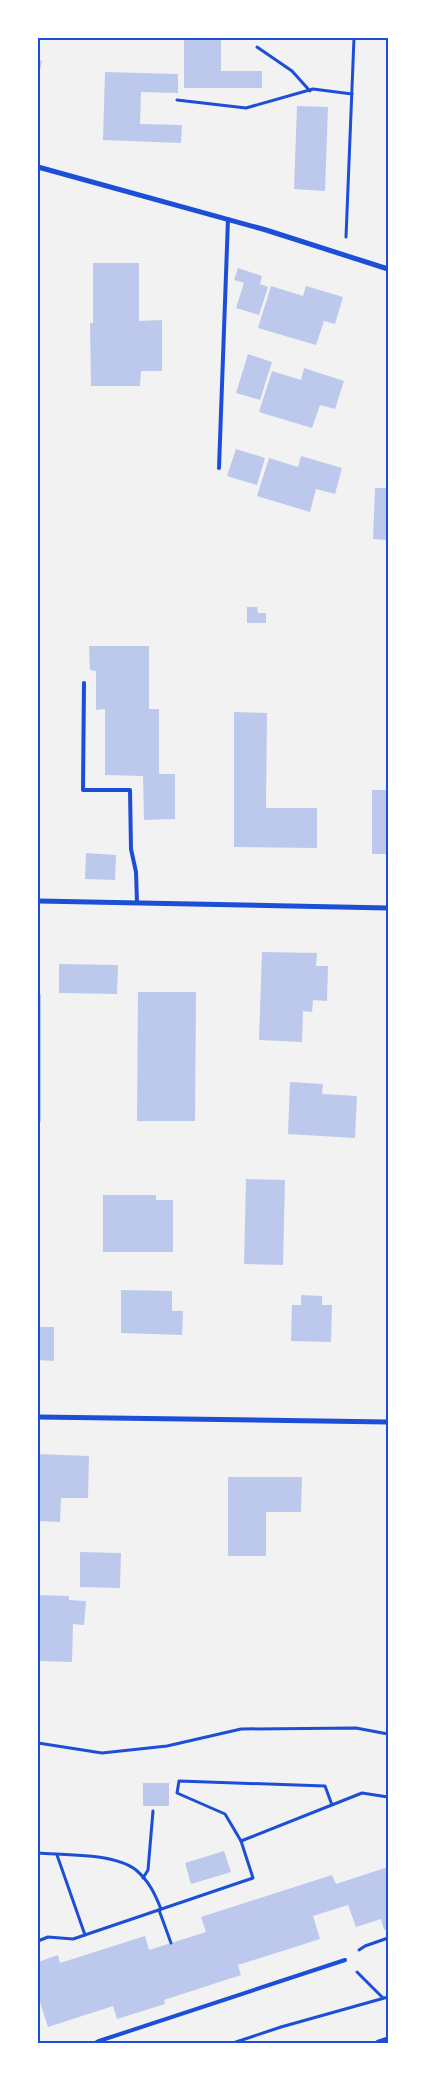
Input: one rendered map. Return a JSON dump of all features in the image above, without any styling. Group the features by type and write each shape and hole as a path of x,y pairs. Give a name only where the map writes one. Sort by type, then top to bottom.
{"street":[{"path":"38,167 228,219 388,269"},
{"path":"38,902 388,908"},
{"path":"38,1418 388,1422"},
{"path":"379,2044 388,2041"}],"lane":[{"path":"219,468 228,219"},
{"path":"84,683 83,790 130,790 130,849 136,872 138,903"},
{"path":"93,2044 345,1960"}],"path":[{"path":"346,255 354,38"},
{"path":"257,47 292,71 310,91"},
{"path":"177,100 246,108 313,89 352,94"},
{"path":"38,1743 102,1753 167,1746 241,1729 356,1728 388,1734"},
{"path":"38,1941 48,1937 73,1939 253,1878 241,1841 225,1814 177,1793 180,1781 325,1786 332,1805"},
{"path":"241,1841 362,1792 388,1797"},
{"path":"143,1878 148,1870 153,1811"},
{"path":"38,1853 114,1860 136,1870 153,1889 171,1943"},
{"path":"57,1855 85,1934"},
{"path":"384,1998 345,1960 365,1946 388,1938"},
{"path":"230,2044 388,1997"}],"building":[{"path":"184,38 257,38 257,40 221,40 221,71 262,71 262,88 184,88"},
{"path":"38,60 42,61 38,78"},
{"path":"105,72 178,74 178,93 141,92 140,124 182,125 181,143 103,140"},
{"path":"297,106 328,107 325,191 294,189"},
{"path":"93,263 139,263 139,321 162,320 162,371 141,371 140,386 91,386 90,323 93,323"},
{"path":"238,268 262,276 260,284 268,287 259,315 236,308 244,283 234,280"},
{"path":"271,286 303,296 306,286 343,297 335,324 324,321 316,345 258,328"},
{"path":"248,354 272,362 260,400 236,393"},
{"path":"304,368 344,381 335,409 320,405 312,428 259,412 272,371 301,380"},
{"path":"387,417 388,434 386,434"},
{"path":"236,449 265,458 257,485 227,476"},
{"path":"301,456 342,468 335,494 316,489 310,512 257,496 269,458 298,467"},
{"path":"375,488 388,488 388,540 373,539"},
{"path":"247,607 257,607 258,613 266,613 266,623 247,623"},
{"path":"89,646 149,646 149,709 159,709 159,774 175,774 175,819 144,820 143,776 105,775 105,709 96,710 96,671 90,670"},
{"path":"234,712 267,713 266,808 317,808 317,848 234,847"},
{"path":"372,790 388,790 388,854 372,854"},
{"path":"86,853 116,855 115,880 85,879"},
{"path":"262,952 317,953 316,966 328,966 327,1001 313,1000 312,1012 303,1011 302,1042 259,1040"},
{"path":"59,964 118,965 117,994 59,993"},
{"path":"138,992 196,992 195,1121 137,1121"},
{"path":"38,993 41,994 41,1122 38,1122"},
{"path":"290,1082 323,1084 322,1094 357,1096 355,1138 288,1134"},
{"path":"246,1179 285,1180 283,1265 244,1264"},
{"path":"103,1195 156,1195 156,1200 173,1200 173,1252 103,1252"},
{"path":"121,1290 172,1291 172,1311 183,1311 182,1335 121,1333"},
{"path":"301,1295 322,1296 322,1305 332,1305 331,1342 291,1341 292,1305 301,1305"},
{"path":"38,1327 54,1327 54,1361 38,1360"},
{"path":"38,1454 89,1456 88,1498 61,1498 60,1522 38,1521"},
{"path":"228,1477 302,1477 301,1512 266,1512 266,1556 228,1556"},
{"path":"387,1478 388,1533 386,1533"},
{"path":"80,1552 121,1553 120,1588 80,1587"},
{"path":"38,1595 69,1596 69,1600 86,1601 84,1625 73,1624 72,1662 38,1661"},
{"path":"143,1783 169,1783 169,1806 143,1806"},
{"path":"224,1851 231,1872 191,1884 185,1863"},
{"path":"388,1867 388,1929 384,1930 381,1919 356,1927 348,1905 313,1916 320,1939 238,1965 241,1975 164,2000 165,2004 117,2019 113,2006 48,2027 38,1996 38,1962 58,1955 60,1963 145,1936 149,1950 206,1932 201,1917 332,1875 336,1884"}]}
